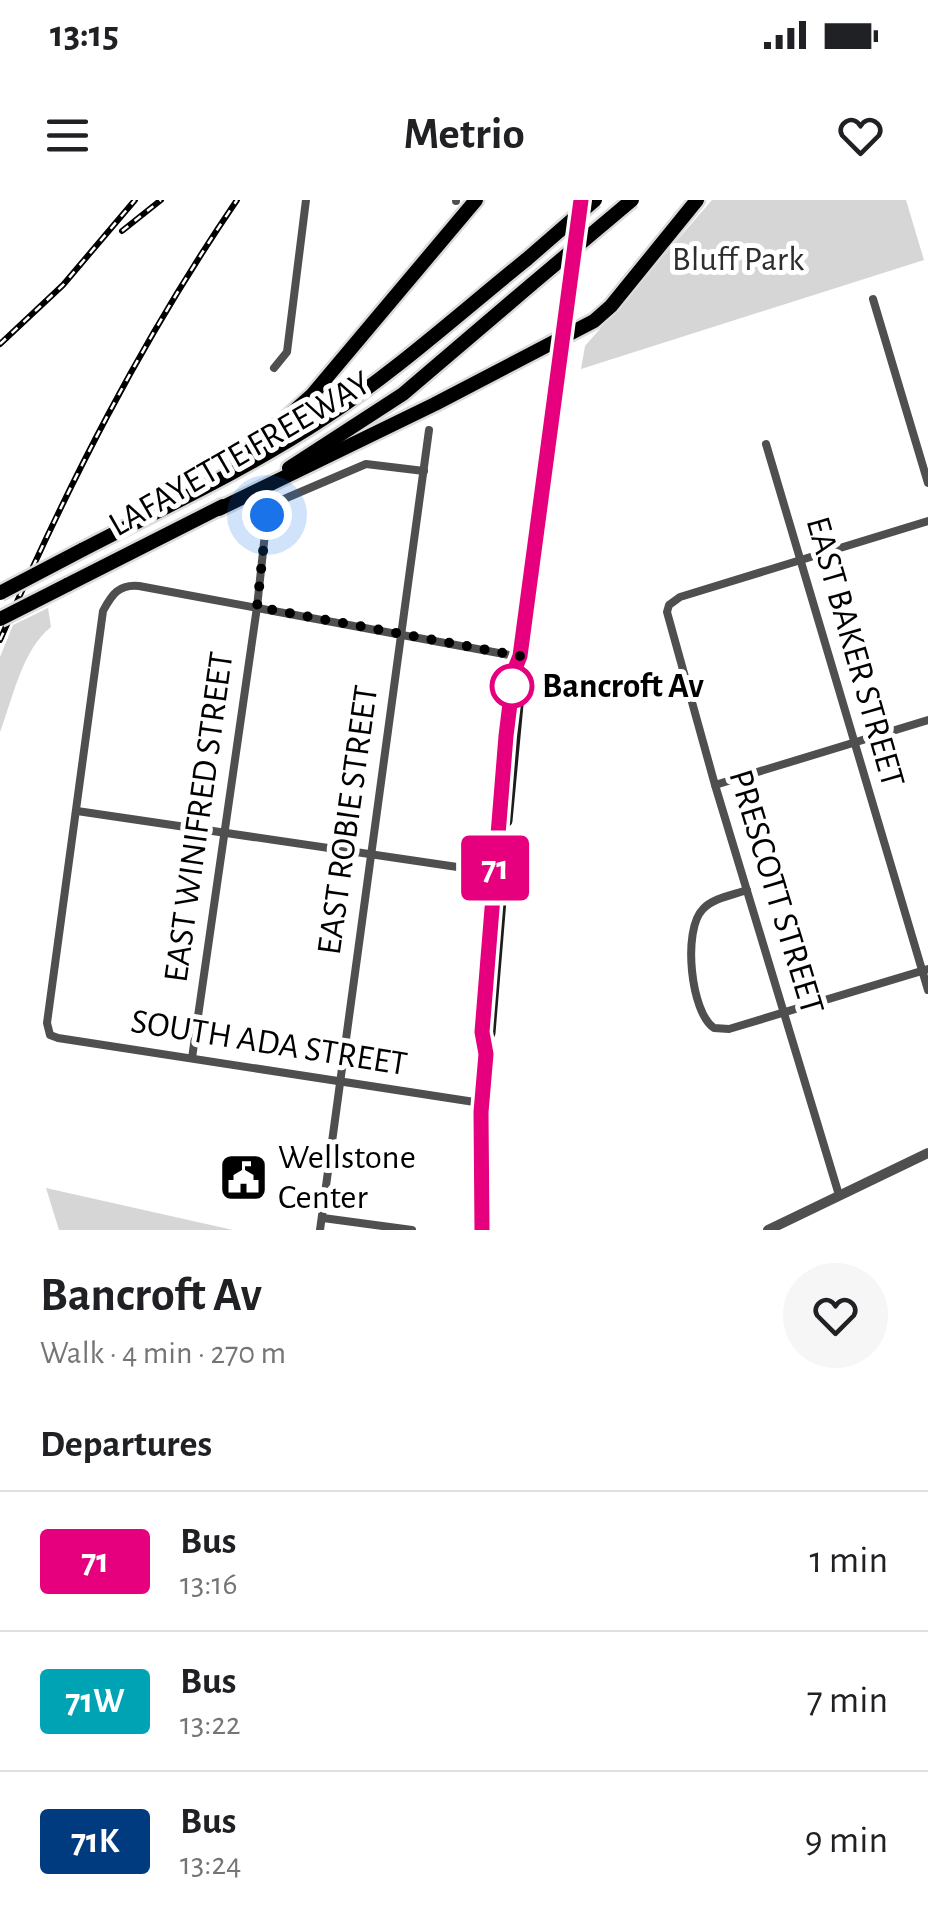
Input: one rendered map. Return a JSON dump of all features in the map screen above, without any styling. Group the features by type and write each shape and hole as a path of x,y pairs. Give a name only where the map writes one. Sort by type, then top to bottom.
{"highway":[{"path":"114,533 238,461 286,421 336,368 476,200"},
{"name":"LAFAYETTE FREEWAY","path":"0,593 326,418 396,367 595,200"},
{"name":"LAFAYETTE FREEWAY","path":"0,618 219,509 376,413 632,200"},
{"path":"219,509 418,413 594,321 611,306 697,200"}],"main road":[{"path":"482,1230 486,1041 482,1032 499,873 506,736 581,200"}],"street":[{"path":"274,368 287,352 306,200"},
{"path":"872,299 928,484"},
{"name":"EAST ROBIE STREET","path":"320,1230 429,430"},
{"name":"EAST BAKER STREET","path":"766,444 928,990"},
{"name":"EAST WINIFRED STREET","path":"192,1058 270,507 366,464 424,471"},
{"path":"800,559 928,521"},
{"name":"PRESCOTT STREET","path":"800,559 680,597 669,604 666,620 838,1195"},
{"path":"499,873 77,811 104,610 114,592 128,585 520,656"},
{"path":"715,785 928,720"},
{"name":"SOUTH ADA STREET","path":"77,811 47,1023 50,1034 482,1103"},
{"path":"747,890 710,904 698,915 690,954 700,1012 708,1024 722,1030 925,970"},
{"path":"768,1230 928,1154"},
{"path":"323,1218 412,1230"}],"green space":[{"name":"Bluff Park","path":"712,200 906,200 924,260 581,369 585,346"},
{"path":"48,608 51,627 26,661 0,732 0,657 13,625"},
{"path":"46,1188 233,1230 59,1230"}],"railway":[{"path":"0,344 63,285 135,200"},
{"path":"122,231 161,200"},
{"path":"0,640 108,415 169,306 237,200"}],"bus line":[{"name":"71","path":"482,1230 481,1112 486,1054 482,1032 506,736 581,200"}],"place":[{"name":"Bancroft Av","path":"512,686"},
{"name":"Wellstone Center","path":"243,1177"}],"route":[{"path":"267,515 257,607 520,656 512,686"}]}
